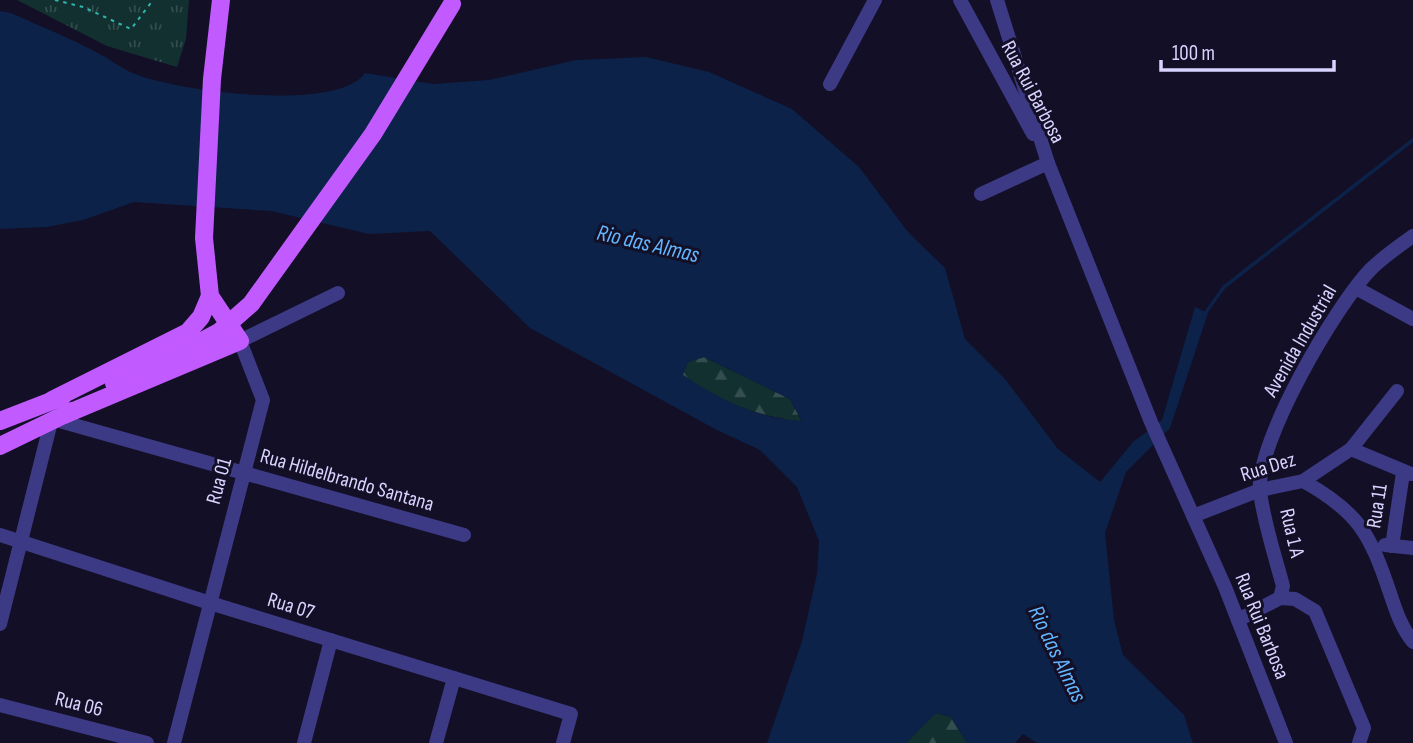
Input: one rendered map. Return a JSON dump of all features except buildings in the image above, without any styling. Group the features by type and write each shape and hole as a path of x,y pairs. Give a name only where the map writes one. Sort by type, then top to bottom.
{"main road":[{"name":"Rua 01","path":"221,2 212,79 205,238 210,296 240,341"},
{"path":"57,419 112,384 180,354 219,332 251,304 373,134 454,2"},
{"path":"0,421 52,400 188,332 201,317 210,296"},
{"path":"0,446 240,341"},
{"path":"52,400 112,384"}],"street":[{"path":"830,84 875,0"},
{"name":"Rua Rui Barbosa","path":"960,0 1048,163"},
{"name":"Rua Rui Barbosa","path":"997,0 1048,163 1151,422 1238,620 1286,743"},
{"path":"981,194 1048,163"},
{"name":"Avenida Industrial","path":"1260,490 1273,432 1300,374 1372,268 1413,236"},
{"path":"1356,288 1413,319"},
{"path":"240,341 338,293"},
{"name":"Rua 01","path":"174,743 263,400 240,341"},
{"name":"Rua Dez","path":"1193,516 1260,490 1303,481 1351,449 1396,391"},
{"path":"0,624 57,419"},
{"name":"Rua Hildelbrando Santana","path":"57,419 464,535"},
{"path":"1351,449 1408,473"},
{"name":"Rua 11","path":"1392,546 1408,473"},
{"path":"1303,481 1356,518 1373,544 1403,629 1413,642"},
{"name":"Rua 1 A","path":"1260,490 1281,592"},
{"name":"Rua 07","path":"0,535 210,603 571,713 563,743"},
{"path":"1373,544 1413,548"},
{"path":"1238,620 1281,592 1315,611 1364,728 1359,743"},
{"path":"304,743 331,640"},
{"path":"436,743 454,678"},
{"name":"Rua 06","path":"0,705 147,743"}],"path":[{"path":"55,0 83,8 131,29 153,0"}],"green space":[{"path":"17,0 189,0 186,39 177,67 107,46"},
{"path":"704,357 790,399 802,422 739,406 682,375 688,362"},
{"path":"936,713 951,717 967,743 906,743"}],"water":[{"name":"Rio das Almas","path":"0,11 11,13 66,37 135,74 185,87 219,92 291,95 323,92 349,85 365,73 433,84 489,80 576,60 646,57 709,72 792,109 859,167 908,232 945,268 965,339 1005,379 1058,449 1100,482 1133,442 1162,420 1195,307 1208,313 1170,428 1126,472 1105,533 1114,620 1123,655 1184,715 1193,743 1037,743 1023,734 1015,743 967,743 951,717 936,713 906,743 767,743 802,641 817,574 819,541 797,487 760,450 715,429 530,328 430,231 369,234 271,211 134,202 83,220 47,227 0,229","holes":["704,357 790,399 802,421 754,412 710,392 683,375 688,362"]}],"waterway":[{"path":"1204,315 1224,287 1413,140"}]}
